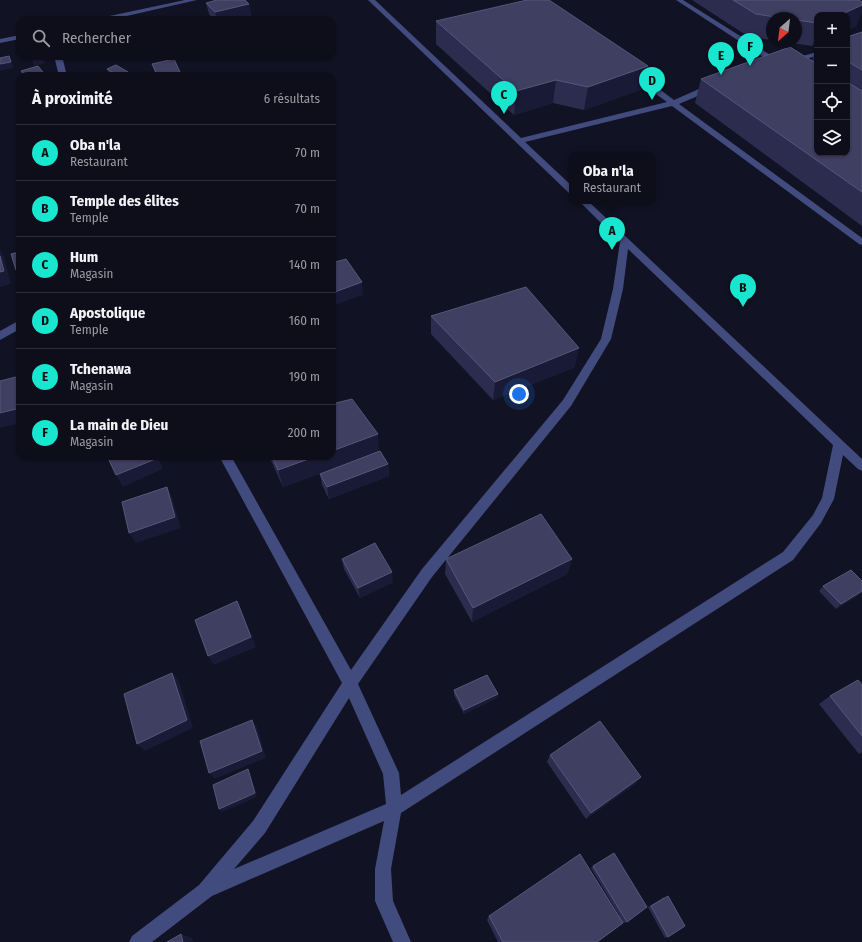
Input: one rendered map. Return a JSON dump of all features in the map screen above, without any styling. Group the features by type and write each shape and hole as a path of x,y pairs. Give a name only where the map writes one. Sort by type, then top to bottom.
{"street":[{"path":"119,16 194,0"},
{"path":"371,0 569,187"},
{"path":"679,0 779,66 814,55"},
{"path":"0,41 16,38"},
{"path":"59,60 62,72"},
{"path":"623,66 862,242"},
{"path":"520,141 674,103 716,85"},
{"path":"586,204 862,466"},
{"path":"138,942 205,891 259,827 350,683 427,573 568,403 606,340 618,289 625,241"},
{"path":"0,336 16,326"},
{"path":"205,891 394,808 788,556 817,520 828,499 839,444"},
{"path":"227,460 350,683 391,773 394,808 383,869 384,901 393,925 402,942"}],"building":[{"path":"217,0 245,0 249,4 215,12 206,3"},
{"path":"527,0 549,0 648,66 588,87 556,80 516,91 436,21"},
{"path":"733,0 859,0 862,2 862,5 847,12 814,12 814,23 802,21 802,12 766,12 766,16 756,14"},
{"path":"862,32 862,70 850,63 850,36"},
{"path":"787,48 792,48 814,62 814,156 850,156 850,84 862,91 862,192 701,79"},
{"path":"9,56 11,62 0,64 0,58"},
{"path":"174,60 180,72 156,72 152,64"},
{"path":"116,65 128,72 112,72 107,69"},
{"path":"38,66 43,72 22,72 21,71"},
{"path":"16,253 16,270 11,254"},
{"path":"0,256 4,271 0,272"},
{"path":"346,259 362,282 336,292 336,262"},
{"path":"526,287 579,348 495,382 431,316"},
{"path":"16,377 16,409 0,413 0,381"},
{"path":"352,399 378,434 336,450 336,403"},
{"path":"380,451 388,464 327,487 320,474"},
{"path":"109,460 153,460 116,475"},
{"path":"274,460 306,460 278,470"},
{"path":"167,487 175,517 129,533 122,502"},
{"path":"541,514 572,559 473,608 446,559"},
{"path":"375,543 392,572 358,588 342,559"},
{"path":"851,570 862,581 862,591 841,604 823,586"},
{"path":"237,601 251,637 208,656 195,620"},
{"path":"172,673 187,720 137,744 124,694"},
{"path":"487,675 498,694 464,710 454,690"},
{"path":"858,680 862,685 862,736 830,696"},
{"path":"252,720 262,751 209,773 200,741"},
{"path":"600,721 641,777 591,813 550,755"},
{"path":"248,769 255,793 219,809 213,785"},
{"path":"614,853 647,907 627,922 593,866"},
{"path":"580,854 623,923 597,942 503,942 489,916"},
{"path":"668,896 685,926 668,937 651,906"},
{"path":"181,934 183,942 167,942"}],"place":[{"name":"La main de Dieu","path":"750,66"},
{"name":"Tchenawa","path":"721,75"},
{"name":"Apostolique","path":"652,100"},
{"name":"Hum","path":"504,114"},
{"name":"Oba n'la","path":"612,250"},
{"name":"Temple des élites","path":"743,307"}]}
